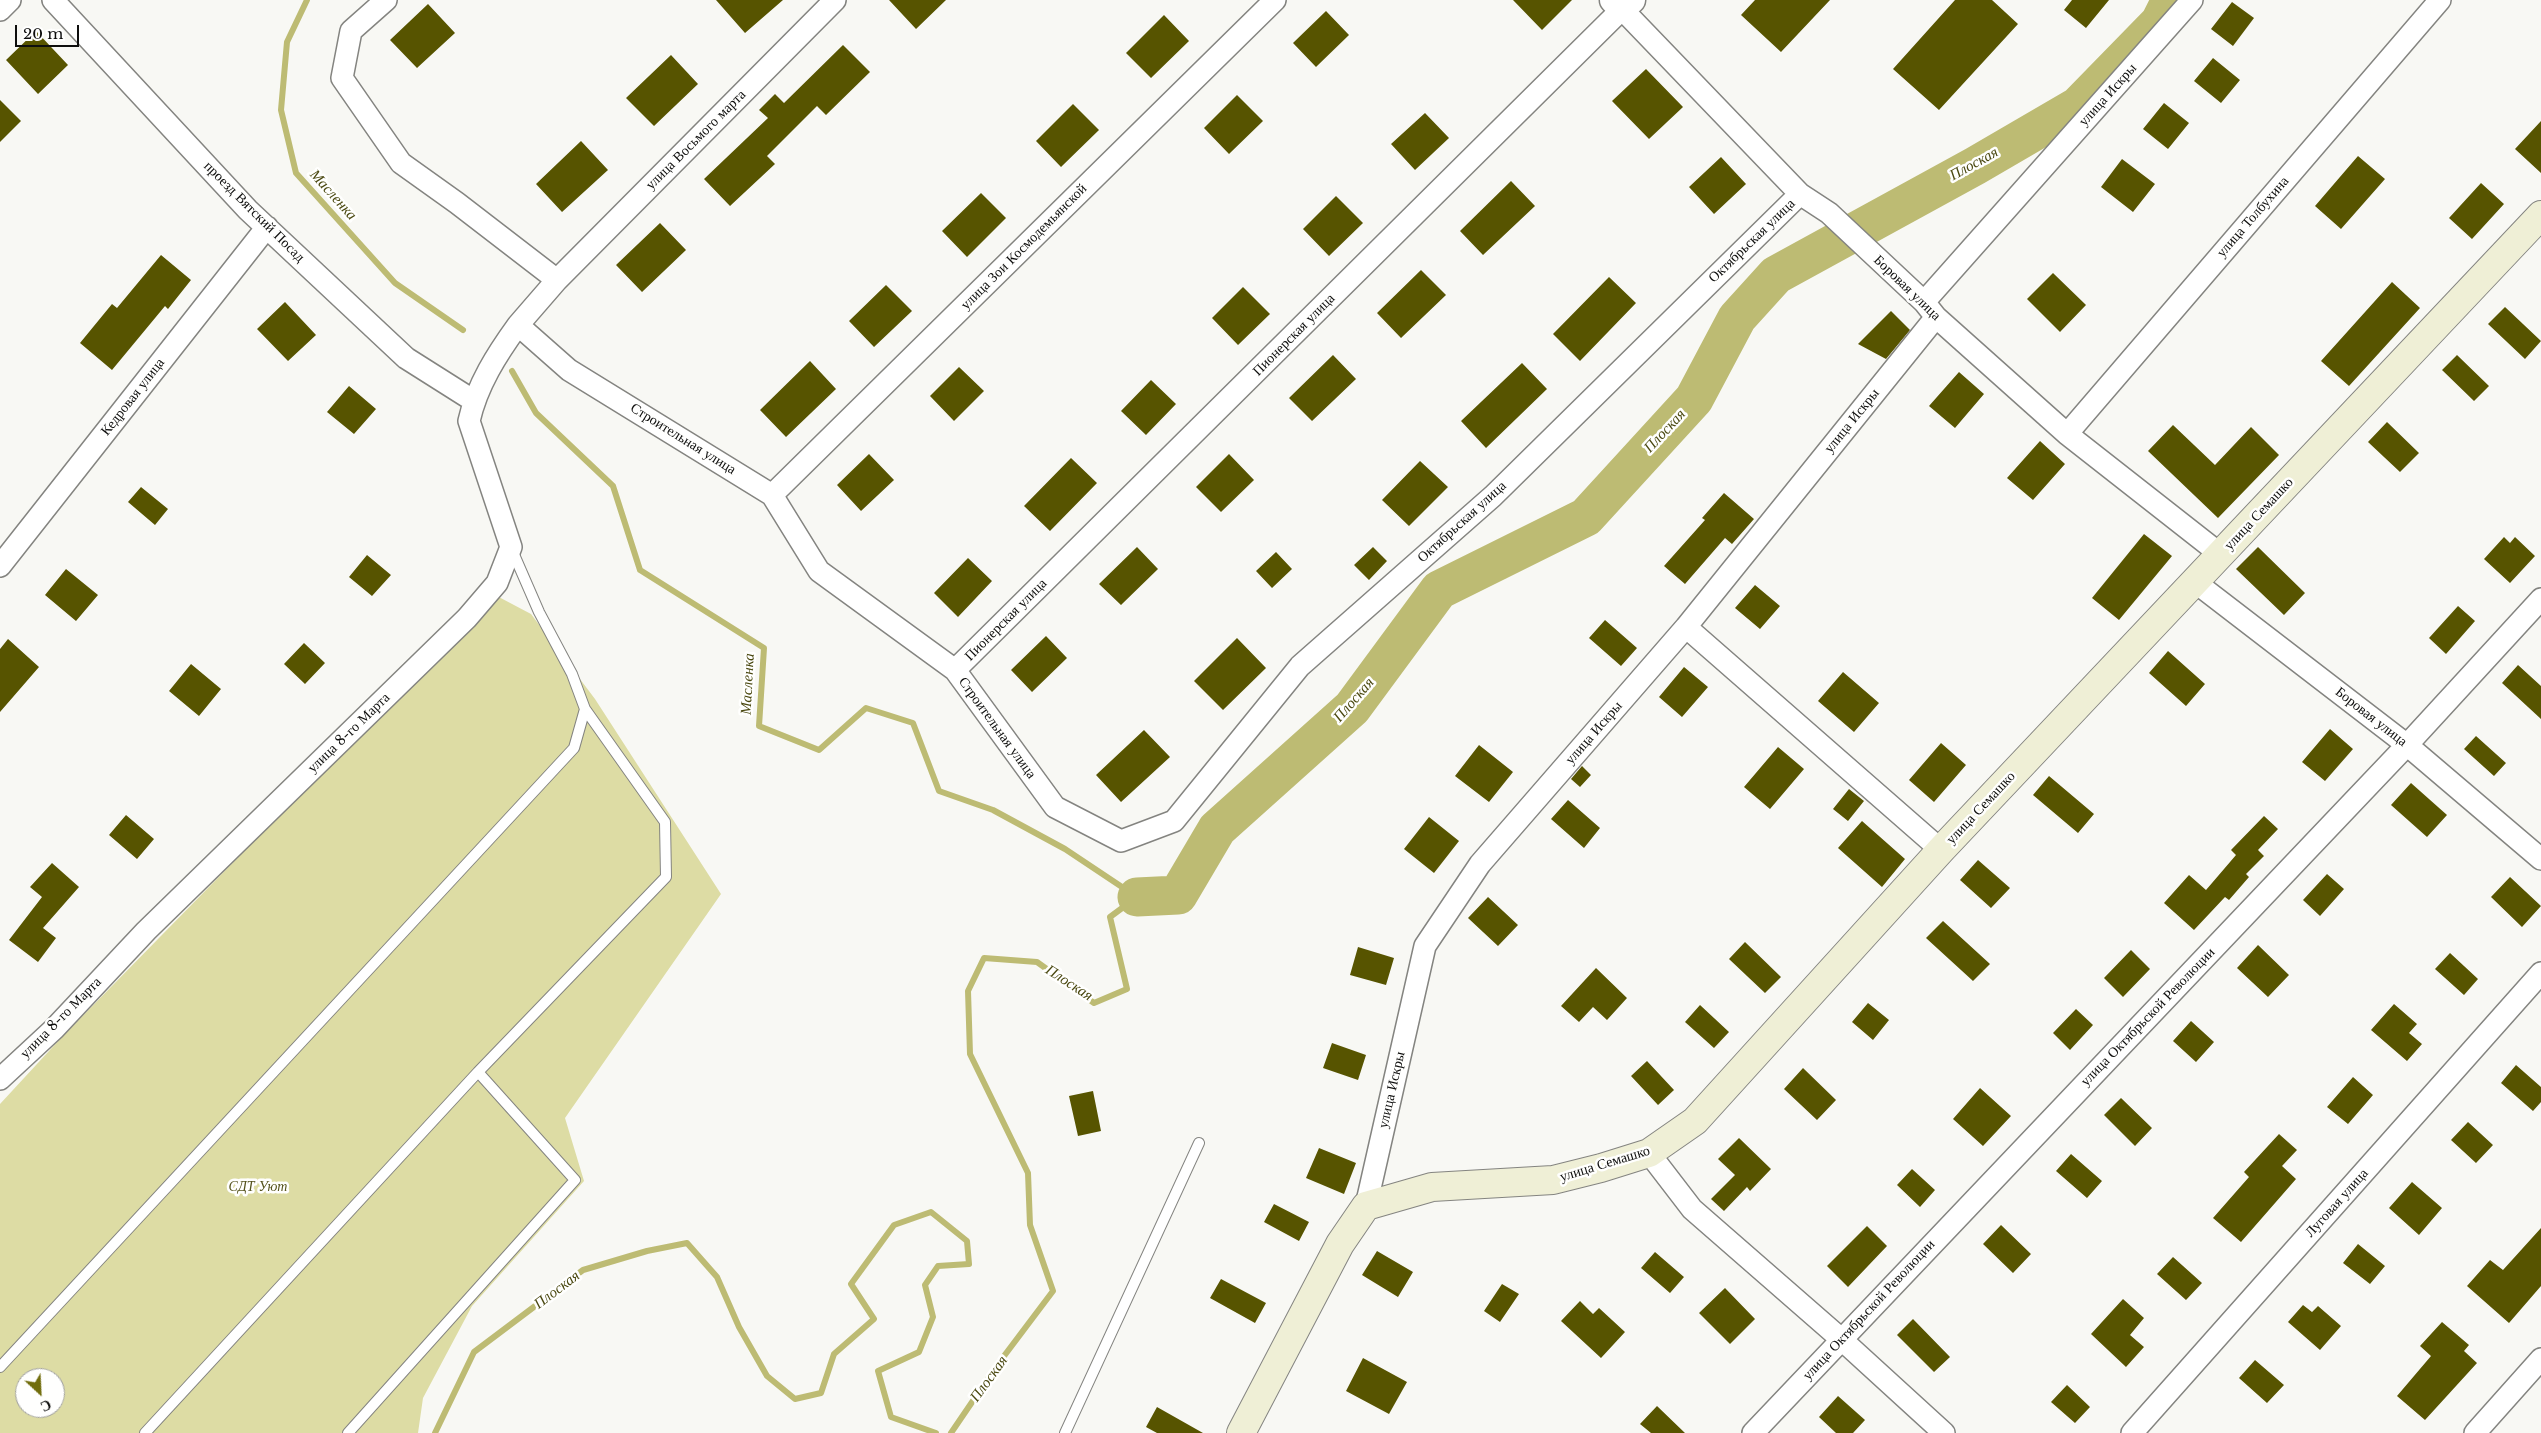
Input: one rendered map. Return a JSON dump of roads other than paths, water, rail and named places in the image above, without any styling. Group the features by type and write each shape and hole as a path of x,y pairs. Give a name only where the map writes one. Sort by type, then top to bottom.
{"main road":[{"name":"улица Семашко","path":"1366,1206 1432,1187 1553,1180 1649,1153 1695,1121 1941,850 2541,215"},
{"path":"1240,1433 1340,1244 1366,1206"}],"street":[{"path":"0,10 10,0"},
{"name":"проезд Вятский Посад","path":"53,0 248,210 406,358 474,401"},
{"path":"386,0 351,31 342,78 401,163 457,203 557,280 518,325 497,354 474,401 469,421 511,547"},
{"name":"улица Восьмого марта","path":"557,280 835,0"},
{"name":"улица Зои Космодемьянской","path":"772,495 1275,0"},
{"name":"улица Искры","path":"1366,1206 1425,946 1480,864 1686,627 1930,309 2192,0"},
{"name":"улица Толбухина","path":"2067,434 2440,0"},
{"name":"Боровая улица","path":"1623,3 1800,194 1829,213 1930,309 2067,434 2220,554"},
{"name":"Пионерская улица","path":"955,670 1623,3"},
{"name":"Октябрьская улица","path":"1121,841 1174,821 1300,666 1493,496 1800,194"},
{"name":"Кедровая улица","path":"0,566 267,227"},
{"name":"Строительная улица","path":"518,325 569,370 772,495 818,571 955,670 1054,807 1121,841"},
{"name":"улица 8-го Марта","path":"0,1078 54,1028 146,931 467,618 497,583 511,547"},
{"name":"Боровая улица","path":"2195,582 2407,745 2541,859"},
{"name":"улица Октябрьской Революции","path":"1753,1433 2407,745 2541,598"},
{"path":"1686,627 1941,850"},
{"name":"Луговая улица","path":"2132,1433 2541,973"},
{"path":"1649,1153 1692,1209 1944,1433"},
{"path":"2475,1433 2541,1360"}],"lane":[{"path":"146,1433 478,1072 666,877 665,822 585,709 572,674 539,612 511,547"},
{"path":"0,1366 574,748 585,709"},
{"path":"348,1433 575,1180 478,1072"},
{"path":"1065,1433 1199,1143"}],"waterway":[{"name":"Масленка","path":"307,0 287,42 281,110 296,173 395,283 463,330"},
{"name":"Плоская","path":"1137,897 1178,895 1217,829 1352,708 1439,590 1586,517 1694,399 1737,318 1776,275 1975,166 2078,106 2160,22 2171,0"},
{"name":"Масленка","path":"512,371 536,413 613,486 640,570 764,648 759,726 819,750 866,708 913,723 939,791 993,810 1065,849 1137,897 1110,917 1127,989 1094,1003 1037,962 984,958 968,991 970,1054 1028,1173 1030,1225 1053,1291 998,1364 951,1433"},
{"name":"Плоская","path":"435,1433 474,1352 583,1270 647,1251 687,1243 717,1277 739,1327 767,1376 795,1399 821,1393 834,1354 874,1319 851,1284 894,1225 931,1212 967,1241 969,1264 938,1266 925,1285 933,1317 919,1352 878,1371 891,1417 936,1433"}],"park label":[{"name":"СДТ Уют","path":"258,1187"}]}
